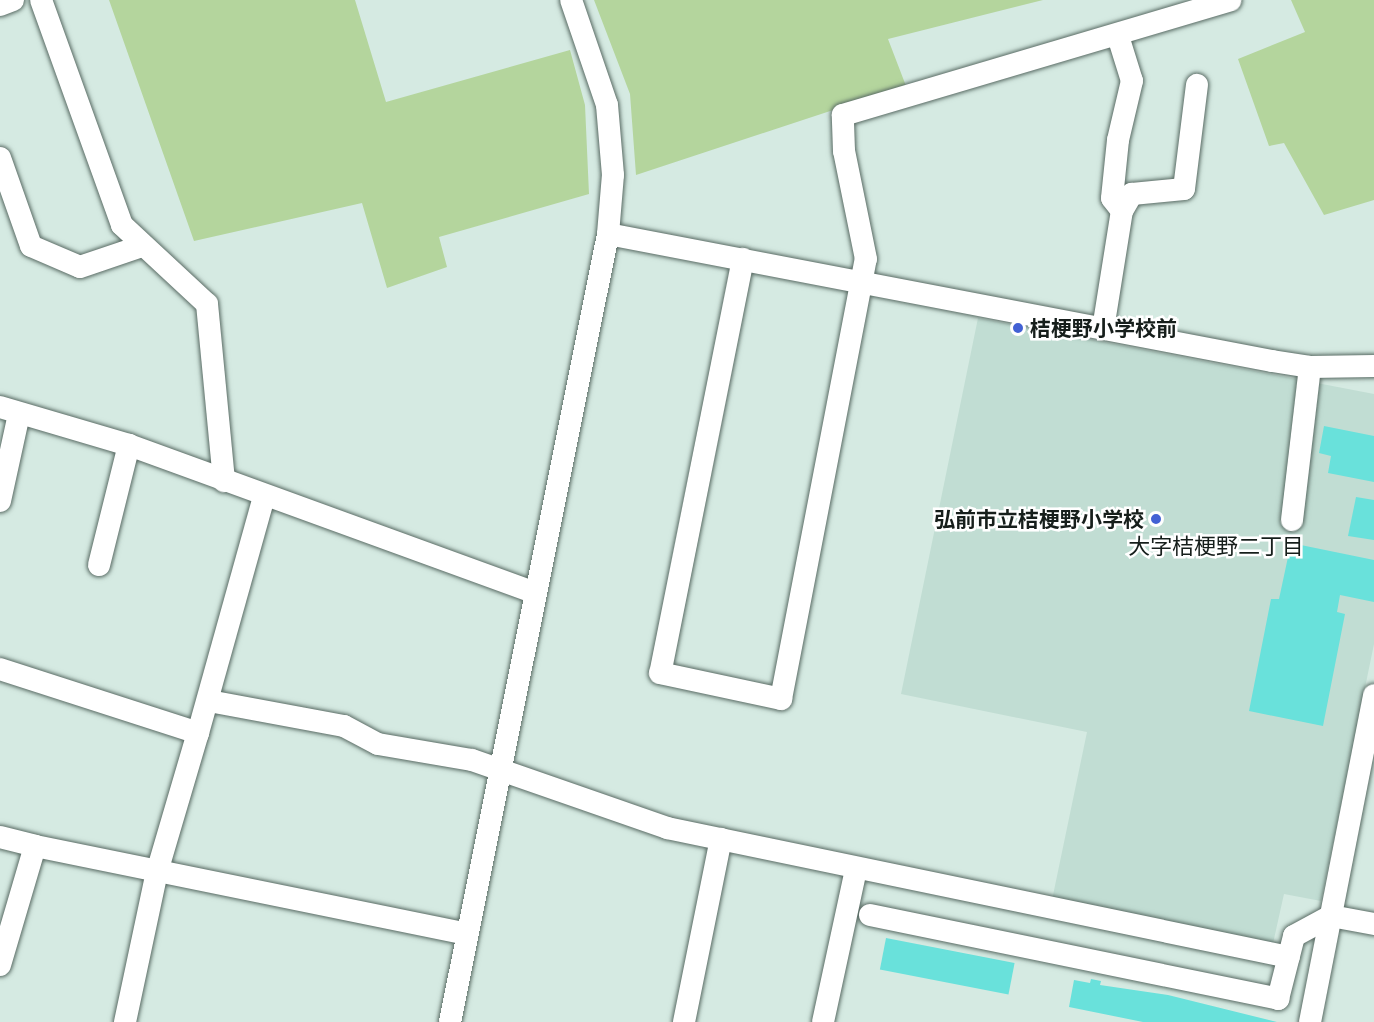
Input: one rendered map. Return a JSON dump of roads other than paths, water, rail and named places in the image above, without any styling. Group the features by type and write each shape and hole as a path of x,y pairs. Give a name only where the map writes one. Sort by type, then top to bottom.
{"street":[{"path":"0,5 13,0"},
{"path":"42,0 122,225 207,304 224,481"},
{"path":"450,1022 608,234 613,175 607,105 571,0"},
{"path":"743,259 660,673 781,699 866,259 844,151 843,115 1118,36 1230,0"},
{"path":"1118,36 1132,81 1118,140 1113,198 1122,212"},
{"path":"1103,329 1122,212 1132,194 1184,189 1197,85"},
{"path":"0,158 31,246 80,267 142,246"},
{"path":"608,234 1310,367 1374,366"},
{"path":"1292,520 1310,367"},
{"path":"0,501 9,411 129,445 535,593"},
{"path":"99,565 129,445"},
{"path":"129,1021 157,872 209,701 264,496"},
{"path":"0,669 198,733"},
{"path":"1310,1022 1374,695"},
{"path":"209,701 344,726 378,744 472,760 667,828 1288,957"},
{"path":"0,837 157,872 467,934"},
{"path":"684,1022 720,839"},
{"path":"0,965 35,846"},
{"path":"823,1022 856,869"},
{"path":"870,915 1278,999 1294,936 1331,916 1374,924"}],"place":[{"name":"桔梗野小学校前","path":"1018,328"},
{"name":"弘前市立桔梗野小学校","path":"1156,519"}],"district":[{"name":"大字桔梗野二丁目","path":"1216,547"}]}
